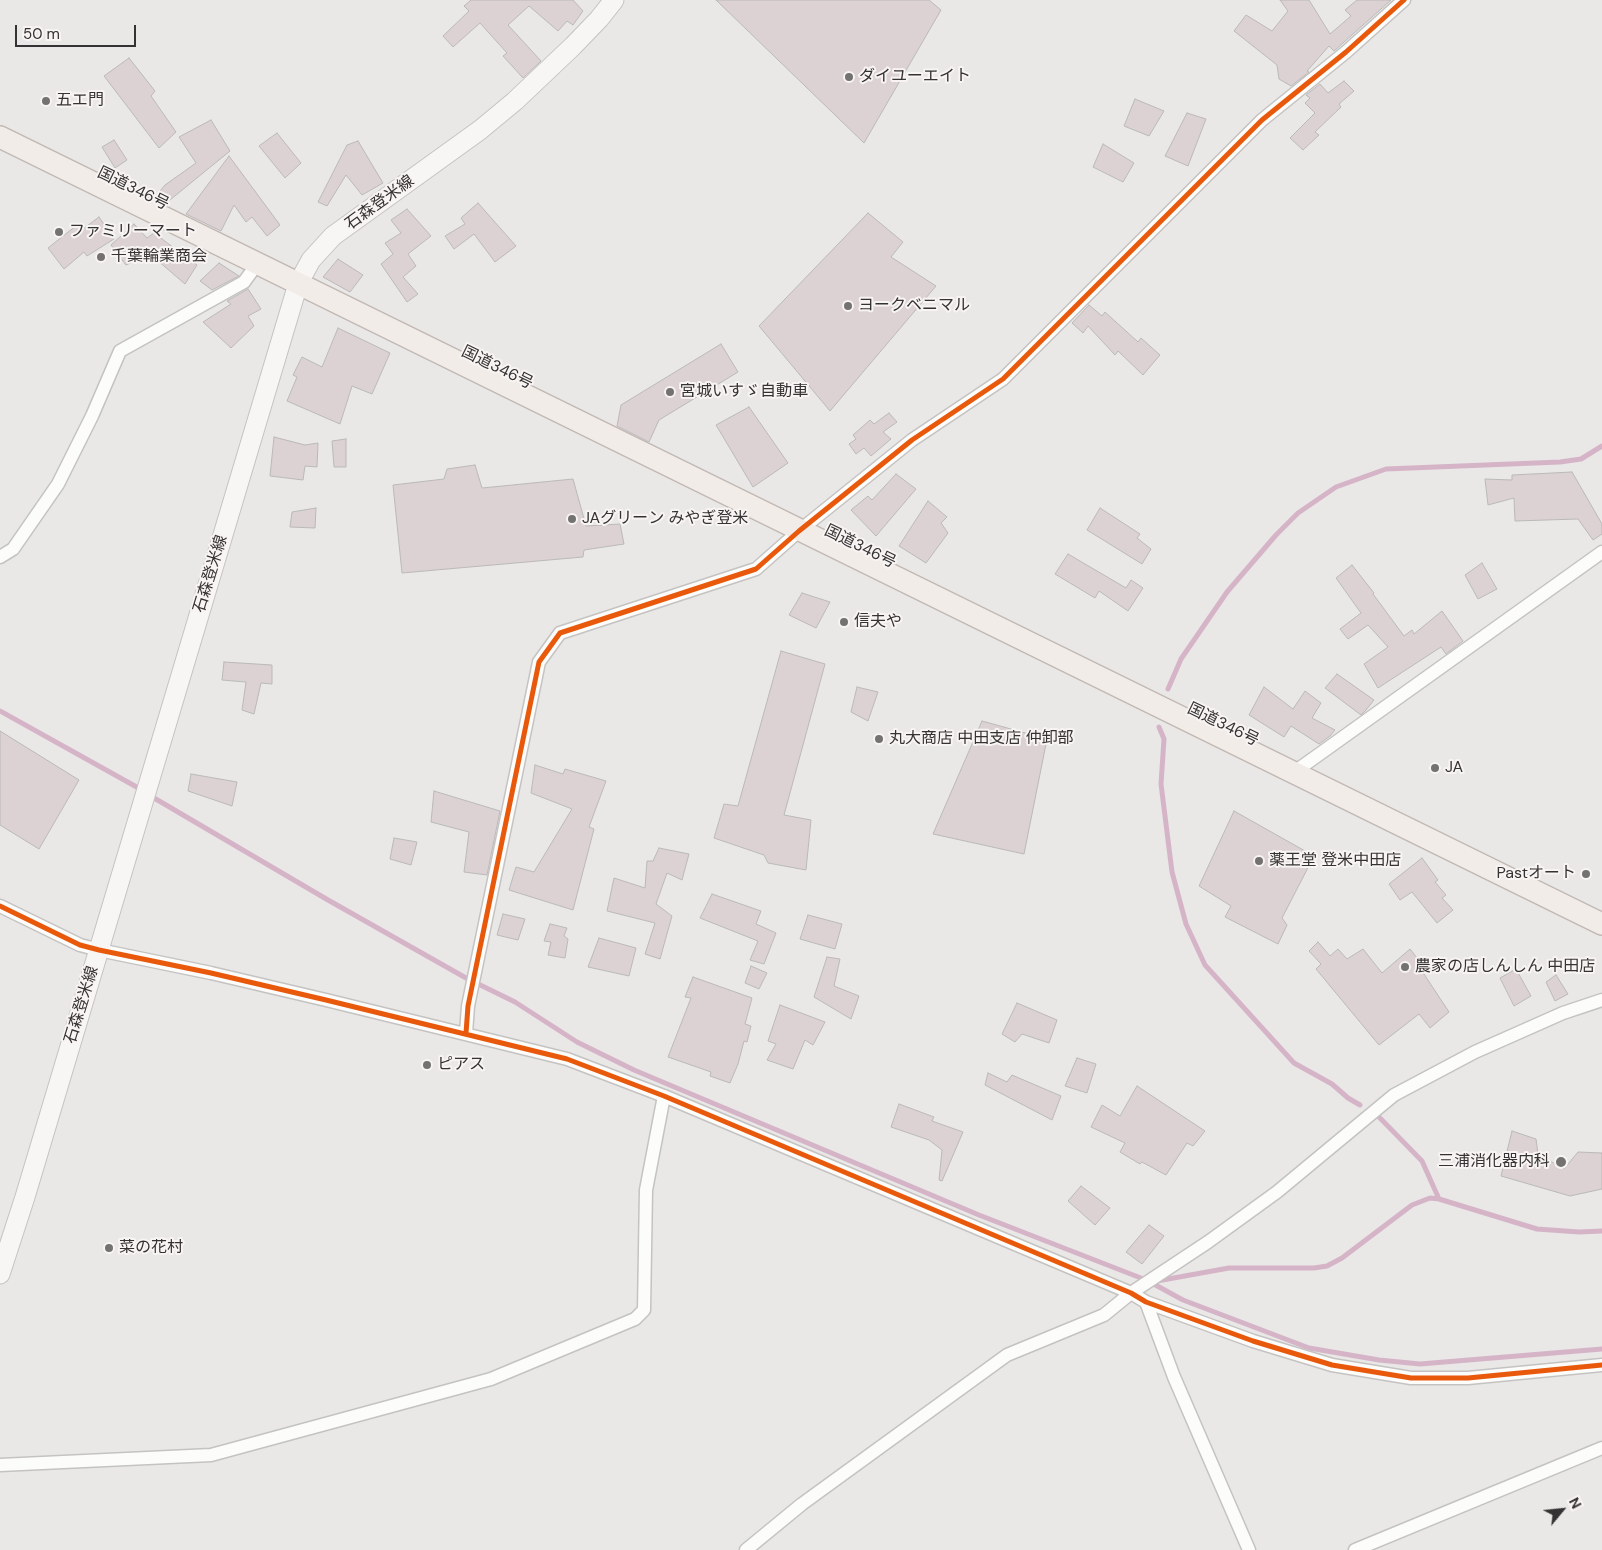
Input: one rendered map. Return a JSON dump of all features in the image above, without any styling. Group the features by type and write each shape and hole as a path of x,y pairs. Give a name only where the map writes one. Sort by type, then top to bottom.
{"highway":[{"name":"国道346号","path":"0,138 1602,924"}],"main road":[{"name":"石森登米線","path":"0,1274 25,1197 298,284 311,260 333,236 480,130 508,107 567,52 599,19 614,0"}],"street":[{"path":"466,1033 468,1006 539,662 560,633 756,569 799,531 912,440 1002,379 1262,120 1346,52 1404,0"},
{"path":"0,557 13,548 58,484 92,416 120,351 244,282 257,264"},
{"path":"1293,773 1602,552"},
{"path":"0,906 80,944 99,950 466,1033 567,1059 664,1096 1130,1293 1146,1302 1253,1341 1332,1365 1411,1378 1468,1378 1602,1365"},
{"path":"746,1550 802,1504 1007,1355 1104,1315 1130,1293 1208,1242 1277,1192 1394,1094 1475,1052 1563,1013 1602,1000"},
{"path":"0,1465 211,1455 491,1379 635,1320 644,1310 646,1190 664,1096"},
{"path":"1146,1302 1174,1377 1249,1550"},
{"path":"1355,1550 1602,1448"}],"building":[{"path":"471,0 573,0 583,11 573,25 567,21 558,31 529,6 508,25 541,61 523,78 503,56 507,53 480,23 453,47 443,36 469,11 464,6"},
{"name":"ダイユーエイト","path":"716,0 929,0 941,10 864,143"},
{"path":"1280,0 1309,0 1330,34 1351,16 1345,10 1357,0 1391,0 1334,51 1329,46 1307,71 1309,72 1291,86 1279,79 1277,65 1234,31 1246,15 1272,31 1288,11"},
{"path":"129,58 155,91 151,96 176,132 159,148 104,76"},
{"path":"1344,81 1354,91 1339,104 1341,107 1315,132 1319,135 1303,150 1290,138 1315,113 1305,103 1310,98 1306,95 1320,84 1328,93"},
{"path":"1135,99 1164,111 1149,136 1124,126"},
{"path":"1187,113 1206,119 1188,166 1165,156"},
{"path":"211,120 230,151 164,204 155,197 165,185 196,163 179,137"},
{"path":"277,133 301,163 285,178 259,146"},
{"path":"114,140 127,160 115,168 102,147"},
{"path":"358,141 383,183 362,195 346,175 327,206 318,202 347,145"},
{"path":"1103,144 1134,163 1123,182 1093,167"},
{"path":"229,156 280,225 267,236 252,217 246,222 234,205 221,231 186,214"},
{"path":"478,203 516,246 495,262 474,234 454,249 445,236 465,224 461,218"},
{"path":"407,209 431,236 408,254 416,266 403,277 418,294 407,302 381,264 393,254 385,243 401,233 391,220"},
{"name":"ヨークベニマル","path":"868,213 903,242 891,257 936,286 830,411 759,326"},
{"path":"99,217 114,239 87,256 84,252 64,269 48,248 77,225 83,229"},
{"path":"134,224 147,238 154,233 197,265 185,284 150,254 126,265 111,245"},
{"path":"338,259 363,275 350,292 323,277"},
{"path":"219,263 239,276 212,290 200,281"},
{"path":"248,289 261,309 248,316 254,326 231,348 203,322 231,304 227,301"},
{"path":"1089,305 1102,316 1105,312 1138,342 1141,338 1160,355 1143,375 1118,351 1115,355 1088,326 1083,333 1072,323"},
{"path":"338,328 390,353 372,394 352,386 340,424 287,401 297,377 293,375 302,357 322,367"},
{"path":"721,344 738,372 659,420 649,442 617,426 621,405"},
{"path":"749,407 788,463 753,487 716,425"},
{"path":"889,413 897,422 883,432 891,439 871,456 864,448 856,454 849,444 856,439 853,435 870,420 874,424"},
{"path":"274,437 305,445 318,443 317,467 305,466 303,480 270,476"},
{"path":"346,439 346,467 334,467 332,441"},
{"path":"475,465 482,488 573,479 586,526 620,524 624,544 584,550 583,557 402,573 393,485 444,479 447,469"},
{"path":"1572,472 1602,524 1602,534 1593,540 1578,519 1515,521 1514,498 1488,505 1485,479 1512,480 1512,475"},
{"path":"896,474 916,489 876,536 851,510 868,496 872,500"},
{"path":"928,501 947,517 941,523 948,533 926,563 899,546"},
{"path":"316,508 315,528 290,527 292,512"},
{"path":"1100,508 1140,534 1137,538 1151,549 1142,564 1087,530"},
{"path":"1068,554 1126,588 1131,580 1143,588 1128,611 1099,591 1095,598 1055,574"},
{"path":"1482,563 1497,589 1478,599 1465,575"},
{"path":"1352,565 1404,636 1412,630 1414,634 1442,611 1463,641 1446,654 1441,647 1378,688 1364,664 1388,647 1368,625 1348,639 1340,629 1361,613 1336,578"},
{"path":"802,593 830,602 816,628 789,615"},
{"path":"781,651 825,664 784,815 811,820 806,870 768,863 764,855 714,838 724,804 738,806"},
{"path":"224,662 272,665 272,684 261,683 254,714 242,710 246,682 222,680"},
{"path":"1337,674 1374,700 1361,715 1325,688"},
{"path":"857,687 878,692 868,721 851,712"},
{"path":"1264,687 1293,709 1305,691 1321,703 1312,718 1335,730 1319,744 1291,726 1284,737 1249,715"},
{"path":"982,721 1047,739 1024,854 933,834"},
{"path":"0,731 79,780 39,849 0,825"},
{"path":"535,765 563,774 565,769 606,781 589,827 594,829 573,910 509,890 516,867 534,872 572,809 531,793"},
{"path":"191,774 237,782 232,806 188,791"},
{"path":"434,791 500,811 487,875 464,872 469,832 431,822"},
{"path":"1234,811 1314,856 1282,918 1287,925 1278,944 1225,917 1231,906 1199,886"},
{"path":"394,838 417,842 411,865 390,859"},
{"path":"659,848 689,854 682,880 667,873 656,904 672,916 660,959 645,954 655,923 607,911 614,878 645,888 647,861 653,861"},
{"path":"1422,858 1438,880 1435,882 1446,895 1442,898 1453,910 1437,923 1412,892 1400,900 1389,884"},
{"path":"712,894 761,911 756,924 776,933 764,964 750,960 758,941 700,918"},
{"path":"503,914 525,919 518,940 497,935"},
{"path":"808,915 842,924 835,949 800,939"},
{"path":"550,924 567,928 564,936 568,939 565,958 548,955 551,942 544,941"},
{"path":"599,938 636,948 629,976 588,967"},
{"path":"1318,942 1330,956 1338,949 1347,959 1363,949 1382,973 1410,949 1421,963 1418,965 1449,1012 1430,1028 1419,1014 1379,1045 1316,969 1321,964 1309,951"},
{"path":"827,957 840,959 834,986 859,996 851,1019 814,997"},
{"path":"751,966 767,973 759,989 745,983"},
{"path":"1516,969 1531,996 1514,1006 1500,978"},
{"path":"1556,975 1568,994 1555,1001 1546,982"},
{"path":"693,977 752,998 745,1024 751,1026 747,1042 744,1041 738,1064 730,1083 710,1076 711,1072 668,1057 691,998 685,997"},
{"path":"1017,1003 1057,1020 1049,1043 1022,1034 1015,1042 1002,1034"},
{"path":"780,1005 825,1022 813,1045 805,1040 793,1069 767,1060 776,1044 768,1041"},
{"path":"1077,1058 1096,1064 1087,1093 1065,1086"},
{"path":"988,1073 1007,1082 1012,1075 1061,1096 1052,1120 985,1085"},
{"path":"1137,1086 1205,1131 1193,1146 1187,1143 1166,1175 1142,1162 1140,1164 1120,1152 1125,1143 1091,1127 1102,1105 1120,1116"},
{"path":"899,1104 934,1117 932,1121 963,1132 942,1181 939,1180 942,1150 929,1140 891,1127"},
{"path":"1512,1131 1536,1139 1538,1154 1564,1169 1578,1152 1602,1153 1602,1189 1570,1196 1501,1176"},
{"path":"1081,1186 1110,1208 1095,1225 1068,1201"},
{"path":"1149,1225 1164,1236 1142,1264 1126,1252"}],"waterway":[{"path":"1168,689 1181,659 1227,592 1276,535 1298,513 1336,487 1386,469 1560,462 1581,459 1602,446"},
{"path":"0,711 142,790"},
{"path":"1159,727 1164,739 1161,784 1172,872 1186,924 1205,965 1294,1063 1332,1084 1348,1098 1360,1105"},
{"path":"149,795 328,900 466,978 515,1002 577,1042 634,1070 979,1215 1146,1280"},
{"path":"1379,1117 1422,1161 1439,1199"},
{"path":"1157,1281 1229,1268 1314,1268 1327,1266 1342,1258 1412,1205 1430,1198 1439,1199 1537,1229 1579,1232 1602,1231"},
{"path":"1150,1282 1183,1300 1309,1348 1379,1360 1420,1364 1602,1349"}],"cycle path":[{"path":"466,1033 468,1006 539,662 560,633 756,569 799,531 912,440 1003,379 1262,120 1346,52 1404,0"},
{"path":"0,906 80,945 211,973 567,1059 664,1096 1131,1293 1146,1302 1253,1341 1332,1365 1411,1378 1468,1378 1602,1365"}],"place":[{"name":"ダイユーエイト","path":"849,77"},
{"name":"五エ門","path":"46,101"},
{"name":"ファミリーマート","path":"59,232"},
{"name":"千葉輪業商会","path":"101,257"},
{"name":"ヨークベニマル","path":"848,306"},
{"name":"宮城いすゞ自動車","path":"670,392"},
{"name":"JAグリーン みやぎ登米","path":"572,519"},
{"name":"信夫や","path":"844,622"},
{"name":"丸大商店 中田支店 仲卸部","path":"879,739"},
{"name":"JA","path":"1435,768"},
{"name":"薬王堂 登米中田店","path":"1259,861"},
{"name":"Pastオート","path":"1586,874"},
{"name":"農家の店しんしん 中田店","path":"1405,967"},
{"name":"ピアス","path":"427,1065"},
{"name":"三浦消化器内科","path":"1561,1162"},
{"name":"菜の花村","path":"109,1248"}]}
